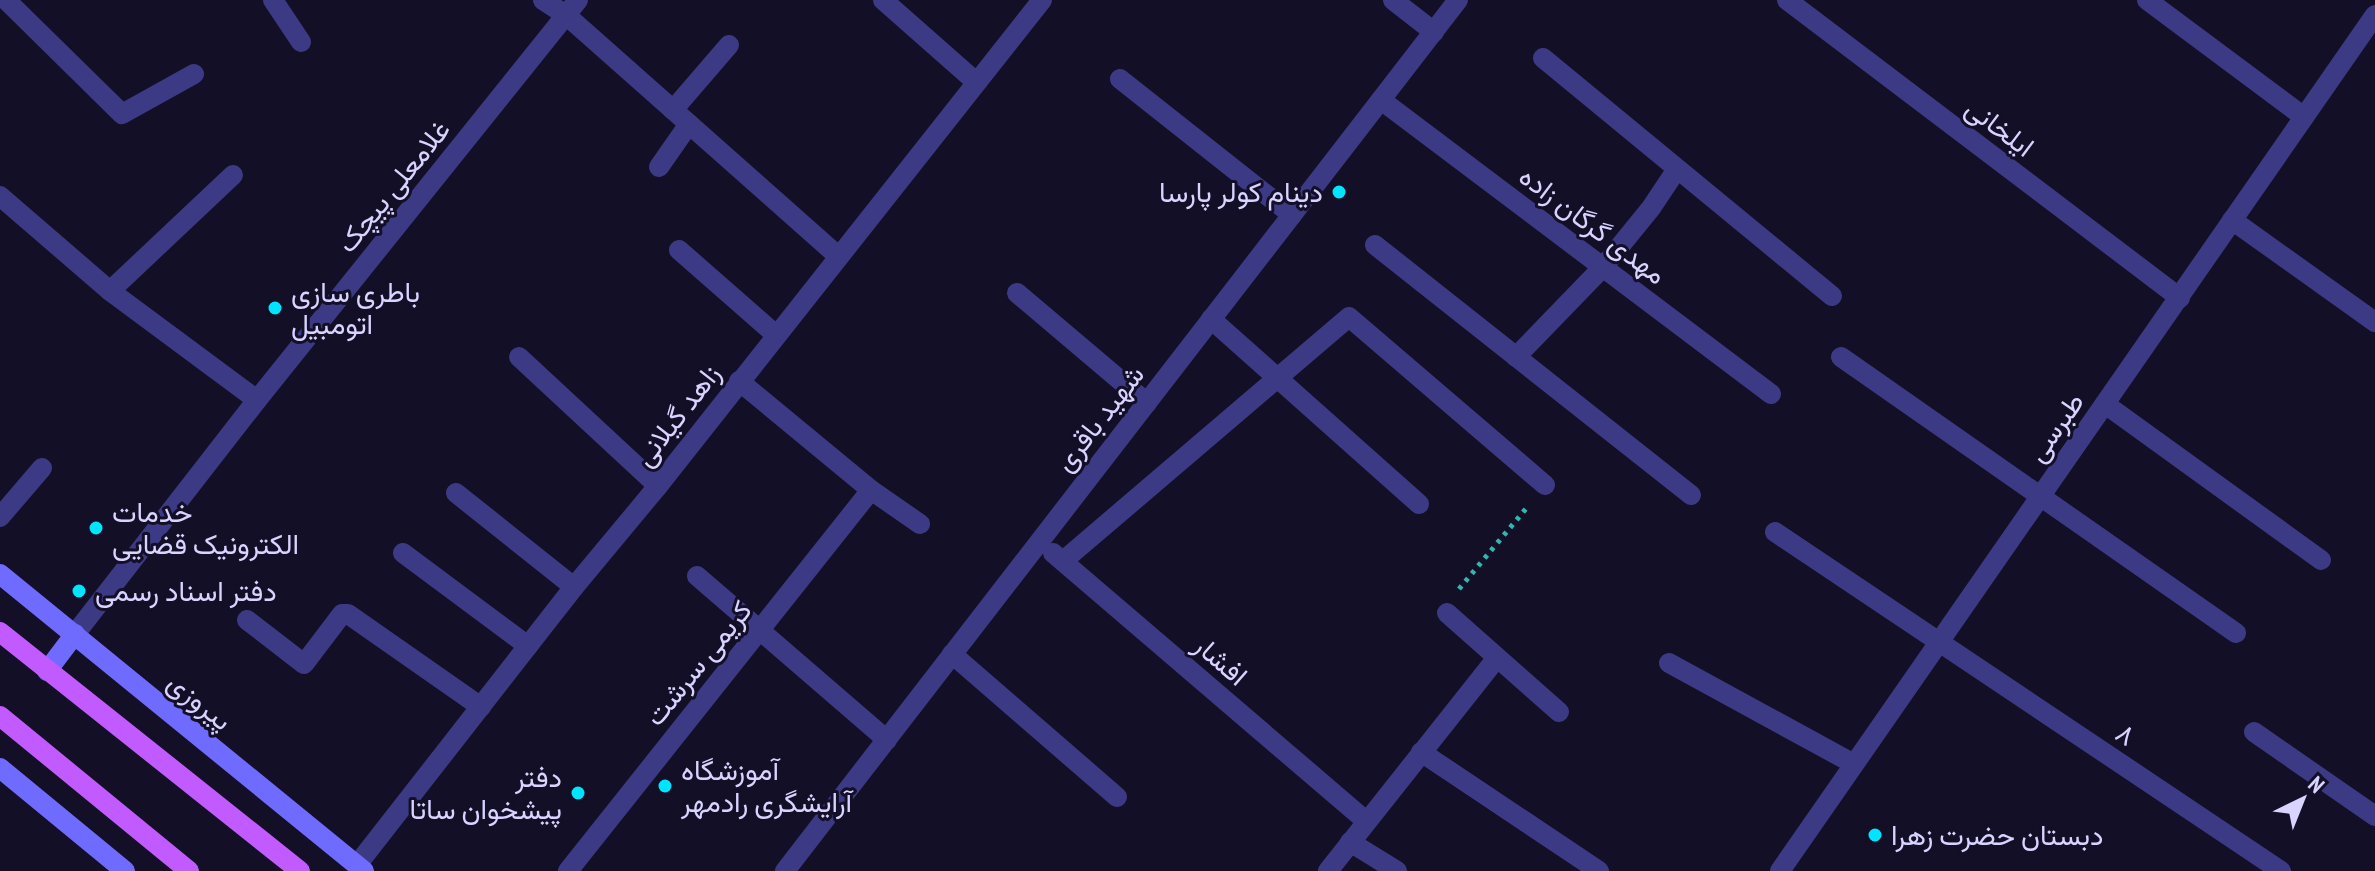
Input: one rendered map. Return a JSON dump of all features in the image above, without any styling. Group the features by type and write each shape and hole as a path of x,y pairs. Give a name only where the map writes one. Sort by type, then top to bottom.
{"main road":[{"name":"پیروزی","path":"0,574 358,869"},
{"path":"0,632 300,871"},
{"path":"47,671 75,634"},
{"path":"0,716 189,871"},
{"path":"0,768 125,871"}],"street":[{"path":"6,0 122,114 194,74"},
{"path":"273,0 301,42"},
{"path":"543,0 572,8 673,110 838,256"},
{"path":"883,0 976,82"},
{"name":"زاهد گیلانی","path":"358,869 574,587 658,486 1042,0"},
{"path":"1393,0 1434,32"},
{"name":"شهید باقری","path":"790,869 952,654 1458,0"},
{"name":"ایلخانی","path":"1787,0 2180,298"},
{"path":"2147,0 2304,117"},
{"name":"غلامعلی پیچک","path":"75,634 257,400 572,8"},
{"name":"طبرسی","path":"1780,871 2375,15"},
{"path":"673,110 729,45"},
{"path":"1543,58 1832,296"},
{"path":"1120,79 1292,215"},
{"name":"مهدی گرگان زاده","path":"1381,100 1771,394"},
{"path":"659,167 689,124"},
{"path":"1516,357 1603,267 1651,208 1677,169"},
{"path":"110,291 233,175"},
{"path":"0,196 110,291 257,400"},
{"path":"2232,220 2375,322"},
{"path":"1375,245 1691,495"},
{"path":"679,250 776,335"},
{"path":"1017,293 1147,403"},
{"path":"1063,561 1349,317 1545,485"},
{"path":"1211,319 1419,504"},
{"path":"519,357 658,486"},
{"path":"1841,357 2236,633"},
{"path":"739,381 871,490 920,524"},
{"path":"2105,404 2321,560"},
{"path":"0,517 42,468"},
{"name":"کریمی سرشت","path":"568,871 871,490"},
{"path":"456,493 574,587"},
{"name":"۸","path":"1775,532 2281,871"},
{"name":"افشار","path":"1040,541 1366,821"},
{"path":"403,553 528,646"},
{"path":"697,576 887,740"},
{"path":"1447,613 1559,712"},
{"path":"247,620 304,664 342,614 348,614 481,707"},
{"path":"952,654 1117,797"},
{"path":"1328,871 1496,659"},
{"path":"1669,663 1854,764"},
{"path":"2254,732 2375,816"},
{"path":"1421,752 1599,871"},
{"path":"1350,842 1397,871"}],"path":[{"path":"1447,613 1444,608 1447,603 1545,485"}],"place":[{"name":"دینام کولر پارسا","path":"1339,192"},
{"name":"باطری سازی اتومبیل","path":"275,308"},
{"name":"خدمات الکترونیک قضایی","path":"96,528"},
{"name":"دفتر اسناد رسمی","path":"79,591"},
{"name":"آموزشگاه آرایشگری رادمهر","path":"665,786"},
{"name":"دفتر پیشخوان ساتا","path":"578,793"},
{"name":"دبستان حضرت زهرا","path":"1875,835"}]}
